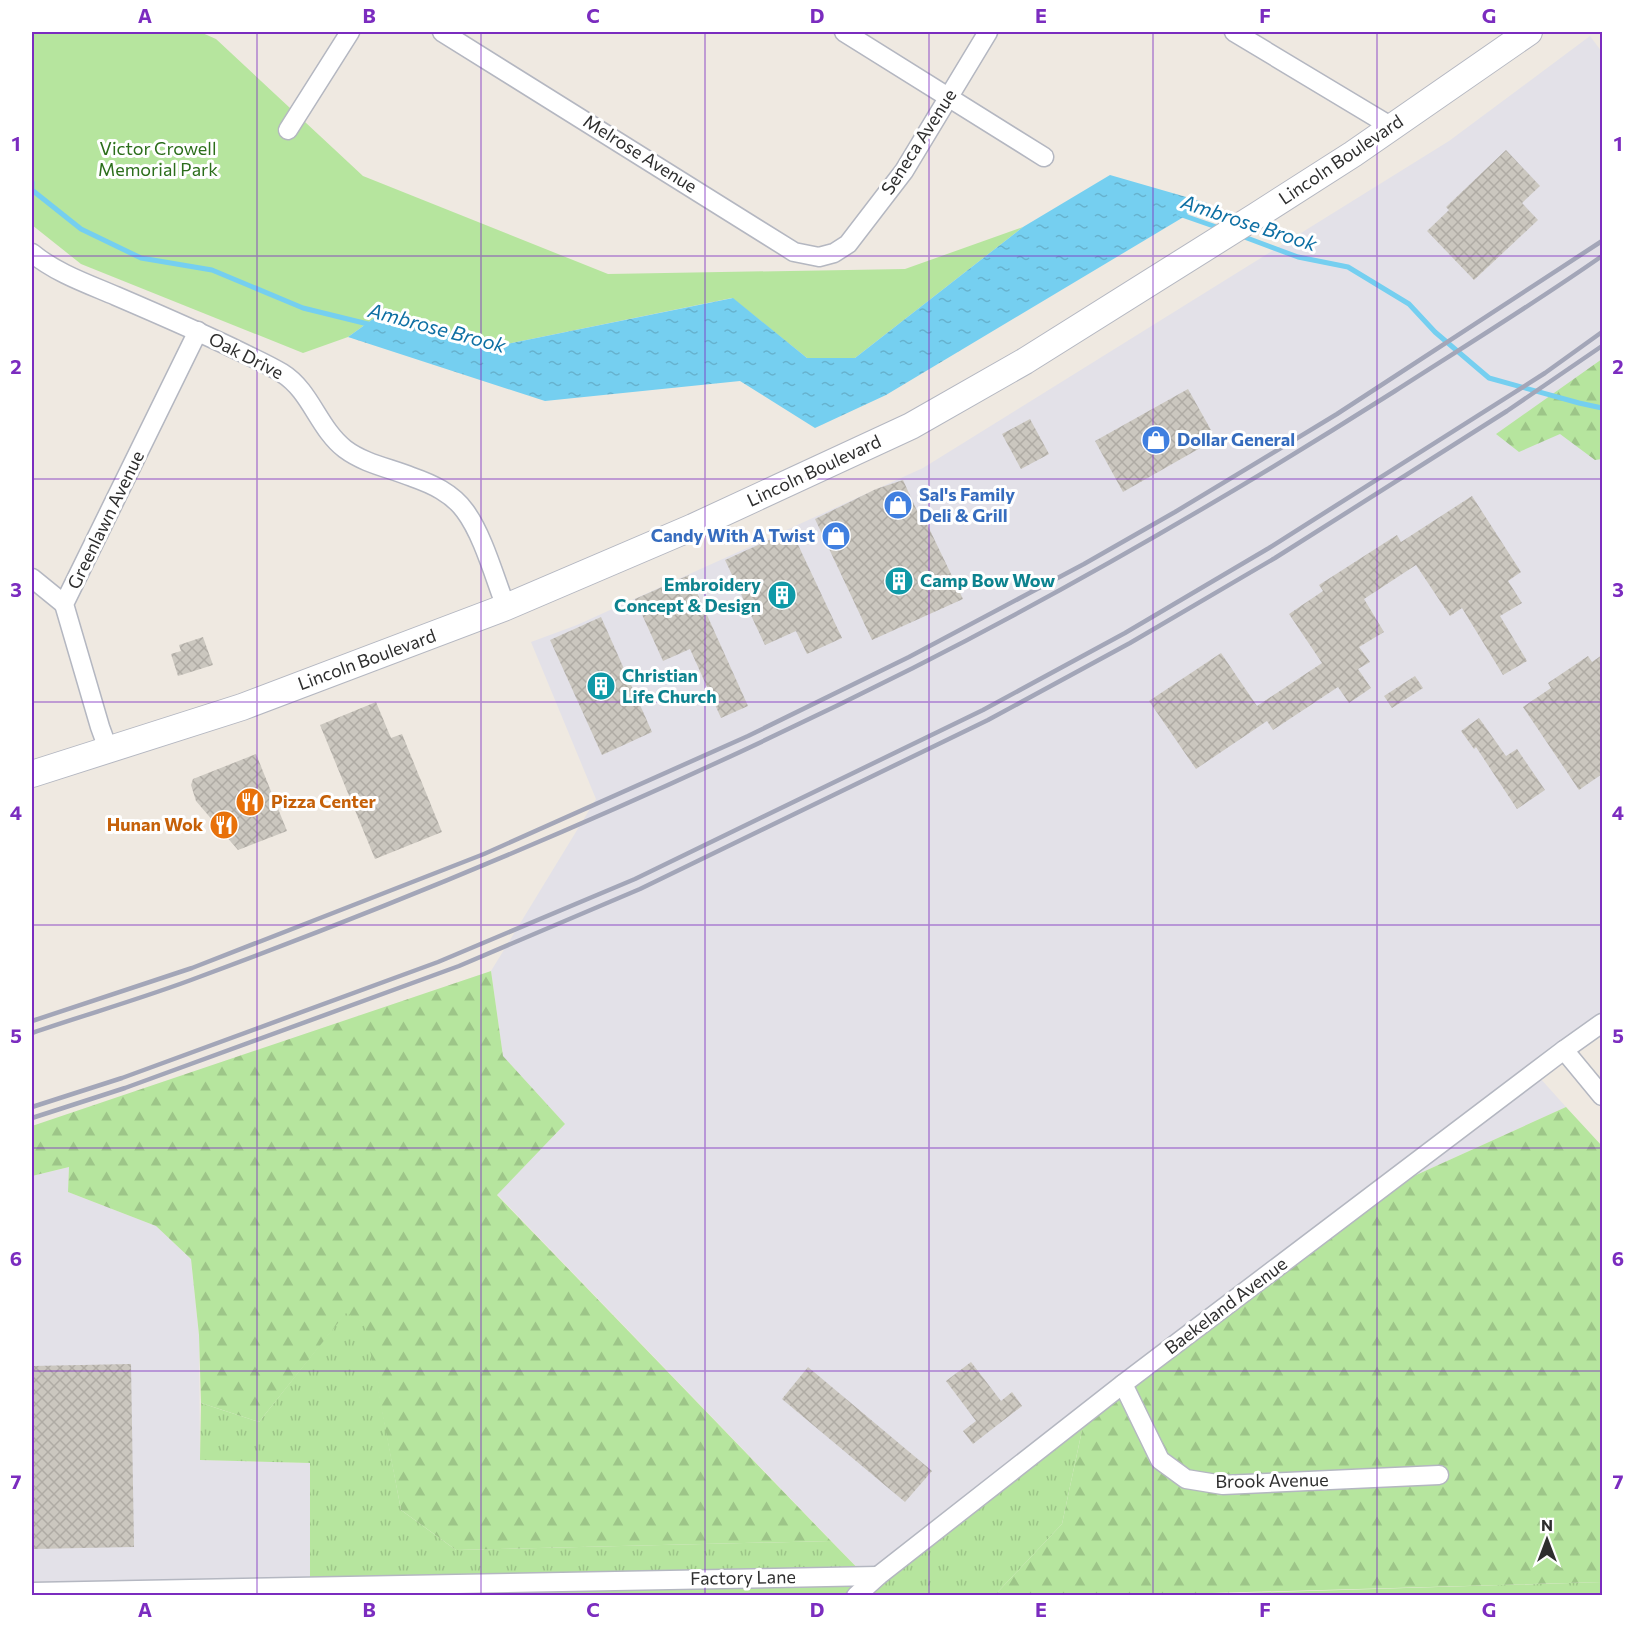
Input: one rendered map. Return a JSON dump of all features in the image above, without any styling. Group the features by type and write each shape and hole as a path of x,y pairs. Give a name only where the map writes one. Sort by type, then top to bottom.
{"main road":[{"name":"Lincoln Boulevard","path":"32,774 253,703 506,607 693,528 911,426 1025,361 1203,250 1392,127 1529,32"}],"street":[{"path":"288,130 350,32"},
{"name":"Melrose Avenue","path":"442,32 794,252 819,257 843,248"},
{"path":"843,32 1044,157"},
{"name":"Seneca Avenue","path":"843,248 904,171 988,32"},
{"path":"1234,32 1392,127"},
{"name":"Oak Drive","path":"32,253 41,261 76,279 198,331 281,372 296,383 322,424 345,449 358,458 434,485 451,497 464,510 474,526 506,607"},
{"name":"Greenlawn Avenue","path":"108,749 64,604 198,331"},
{"path":"32,578 64,604"},
{"name":"Baekeland Avenue","path":"856,1596 878,1576 1123,1384 1602,1023"},
{"path":"1564,1050 1602,1096"},
{"name":"Brook Avenue","path":"1123,1384 1160,1460 1186,1479 1223,1485 1439,1475"},
{"name":"Factory Lane","path":"32,1592 878,1576"}],"shaded area":[{"path":"1590,36 1602,52 1602,1032 1539,1077 1566,1107 1341,1209 873,1584 497,1194 565,1124 503,1056 491,971 596,799 531,642 577,625 923,468 1449,141"},
{"path":"69,1167 68,1192 156,1226 191,1259 199,1336 200,1460 310,1463 310,1595 32,1595 32,1176"}],"green space":[{"name":"Victor Crowell Memorial Park","path":"32,32 200,32 216,39 363,176 608,274 905,269 1023,227 855,358 807,358 732,298 492,347 384,311 348,337 303,353 81,264 32,225"},
{"path":"1602,359 1602,459 1595,460 1560,434 1519,452 1496,434"},
{"path":"491,971 503,1056 565,1124 497,1195 831,1541 456,1550 401,1510 365,1324 346,1313 259,1422 201,1403 199,1335 191,1259 156,1226 68,1192 69,1167 32,1176 32,1126"},
{"path":"1566,1107 1602,1146 1602,1582 1143,1595 994,1596 1062,1524 1084,1421 1341,1209"},
{"path":"346,1312 366,1324 401,1510 456,1550 831,1541 873,1584 1084,1421 1062,1524 994,1596 310,1595 310,1463 200,1460 201,1403 259,1422"},
{"path":"1602,1582 1602,1596 1143,1596"}],"water":[{"path":"1110,175 1207,203 886,395 815,428 740,381 545,401 348,337 384,311 492,347 733,298 807,358 855,358 1023,227"}],"building":[{"path":"1506,150 1540,186 1522,203 1538,220 1474,280 1427,231 1449,210 1446,207"},
{"name":"Dollar General","path":"1188,389 1216,439 1123,492 1095,441"},
{"path":"1030,419 1049,454 1021,469 1002,434"},
{"name":"Camp Bow Wow","path":"903,480 923,524 926,522 963,599 872,640 815,519 876,489"},
{"path":"1472,496 1521,572 1508,581 1522,603 1500,616 1527,661 1503,675 1462,608 1450,616 1416,565 1364,599 1384,632 1359,647 1370,662 1358,669 1371,688 1349,703 1338,687 1273,730 1267,721 1196,769 1149,701 1221,653 1257,706 1322,663 1289,614 1323,591 1319,585 1397,535 1401,542"},
{"name":"Embroidery Concept & Design","path":"791,530 842,638 807,654 796,631 765,645 725,560"},
{"path":"689,575 748,706 721,718 690,649 663,661 635,599"},
{"name":"Christian Life Church","path":"601,617 652,732 602,755 550,640"},
{"path":"203,637 213,665 178,676 171,654 181,651 179,645"},
{"path":"1602,655 1602,774 1579,790 1523,707 1551,688 1548,683 1588,656 1592,662"},
{"path":"1415,676 1423,688 1392,708 1384,696"},
{"path":"376,702 391,738 402,734 442,832 375,859 320,725"},
{"path":"1479,718 1506,756 1517,749 1545,790 1517,809 1476,747 1474,749 1461,731"},
{"path":"256,754 287,831 238,850 196,801 191,785 193,779"},
{"path":"971,1362 1001,1401 1012,1392 1022,1406 973,1444 963,1431 976,1421 946,1381"},
{"path":"131,1364 134,1547 32,1549 32,1366"},
{"path":"808,1367 932,1471 905,1502 782,1399"}],"waterway":[{"name":"Ambrose Brook","path":"32,182 32,190 81,229 141,258 212,270 303,308 372,325"},
{"name":"Ambrose Brook","path":"1179,214 1222,229"},
{"name":"Ambrose Brook","path":"1239,235 1298,257 1348,267 1409,304 1435,332 1489,378 1602,408"}],"railway":[{"path":"32,1021 192,968 484,854 748,736 909,657 1084,564 1175,512 1337,414 1602,241"},
{"path":"32,1033 199,977 471,871 738,753 913,668 1097,570 1217,500 1526,308 1602,256"},
{"path":"32,1107 122,1078 438,962 635,879 983,710 1125,633 1269,548 1545,373 1602,332"},
{"path":"32,1118 125,1088 459,966 640,889 988,720 1130,643 1275,558 1507,411 1602,346"}],"place":[{"name":"Dollar General","path":"1156,440"},
{"name":"Sal's Family Deli & Grill","path":"898,505"},
{"name":"Candy With A Twist","path":"836,536"},
{"name":"Camp Bow Wow","path":"899,581"},
{"name":"Embroidery Concept & Design","path":"782,595"},
{"name":"Christian Life Church","path":"601,686"},
{"name":"Pizza Center","path":"250,802"},
{"name":"Hunan Wok","path":"224,825"}]}
